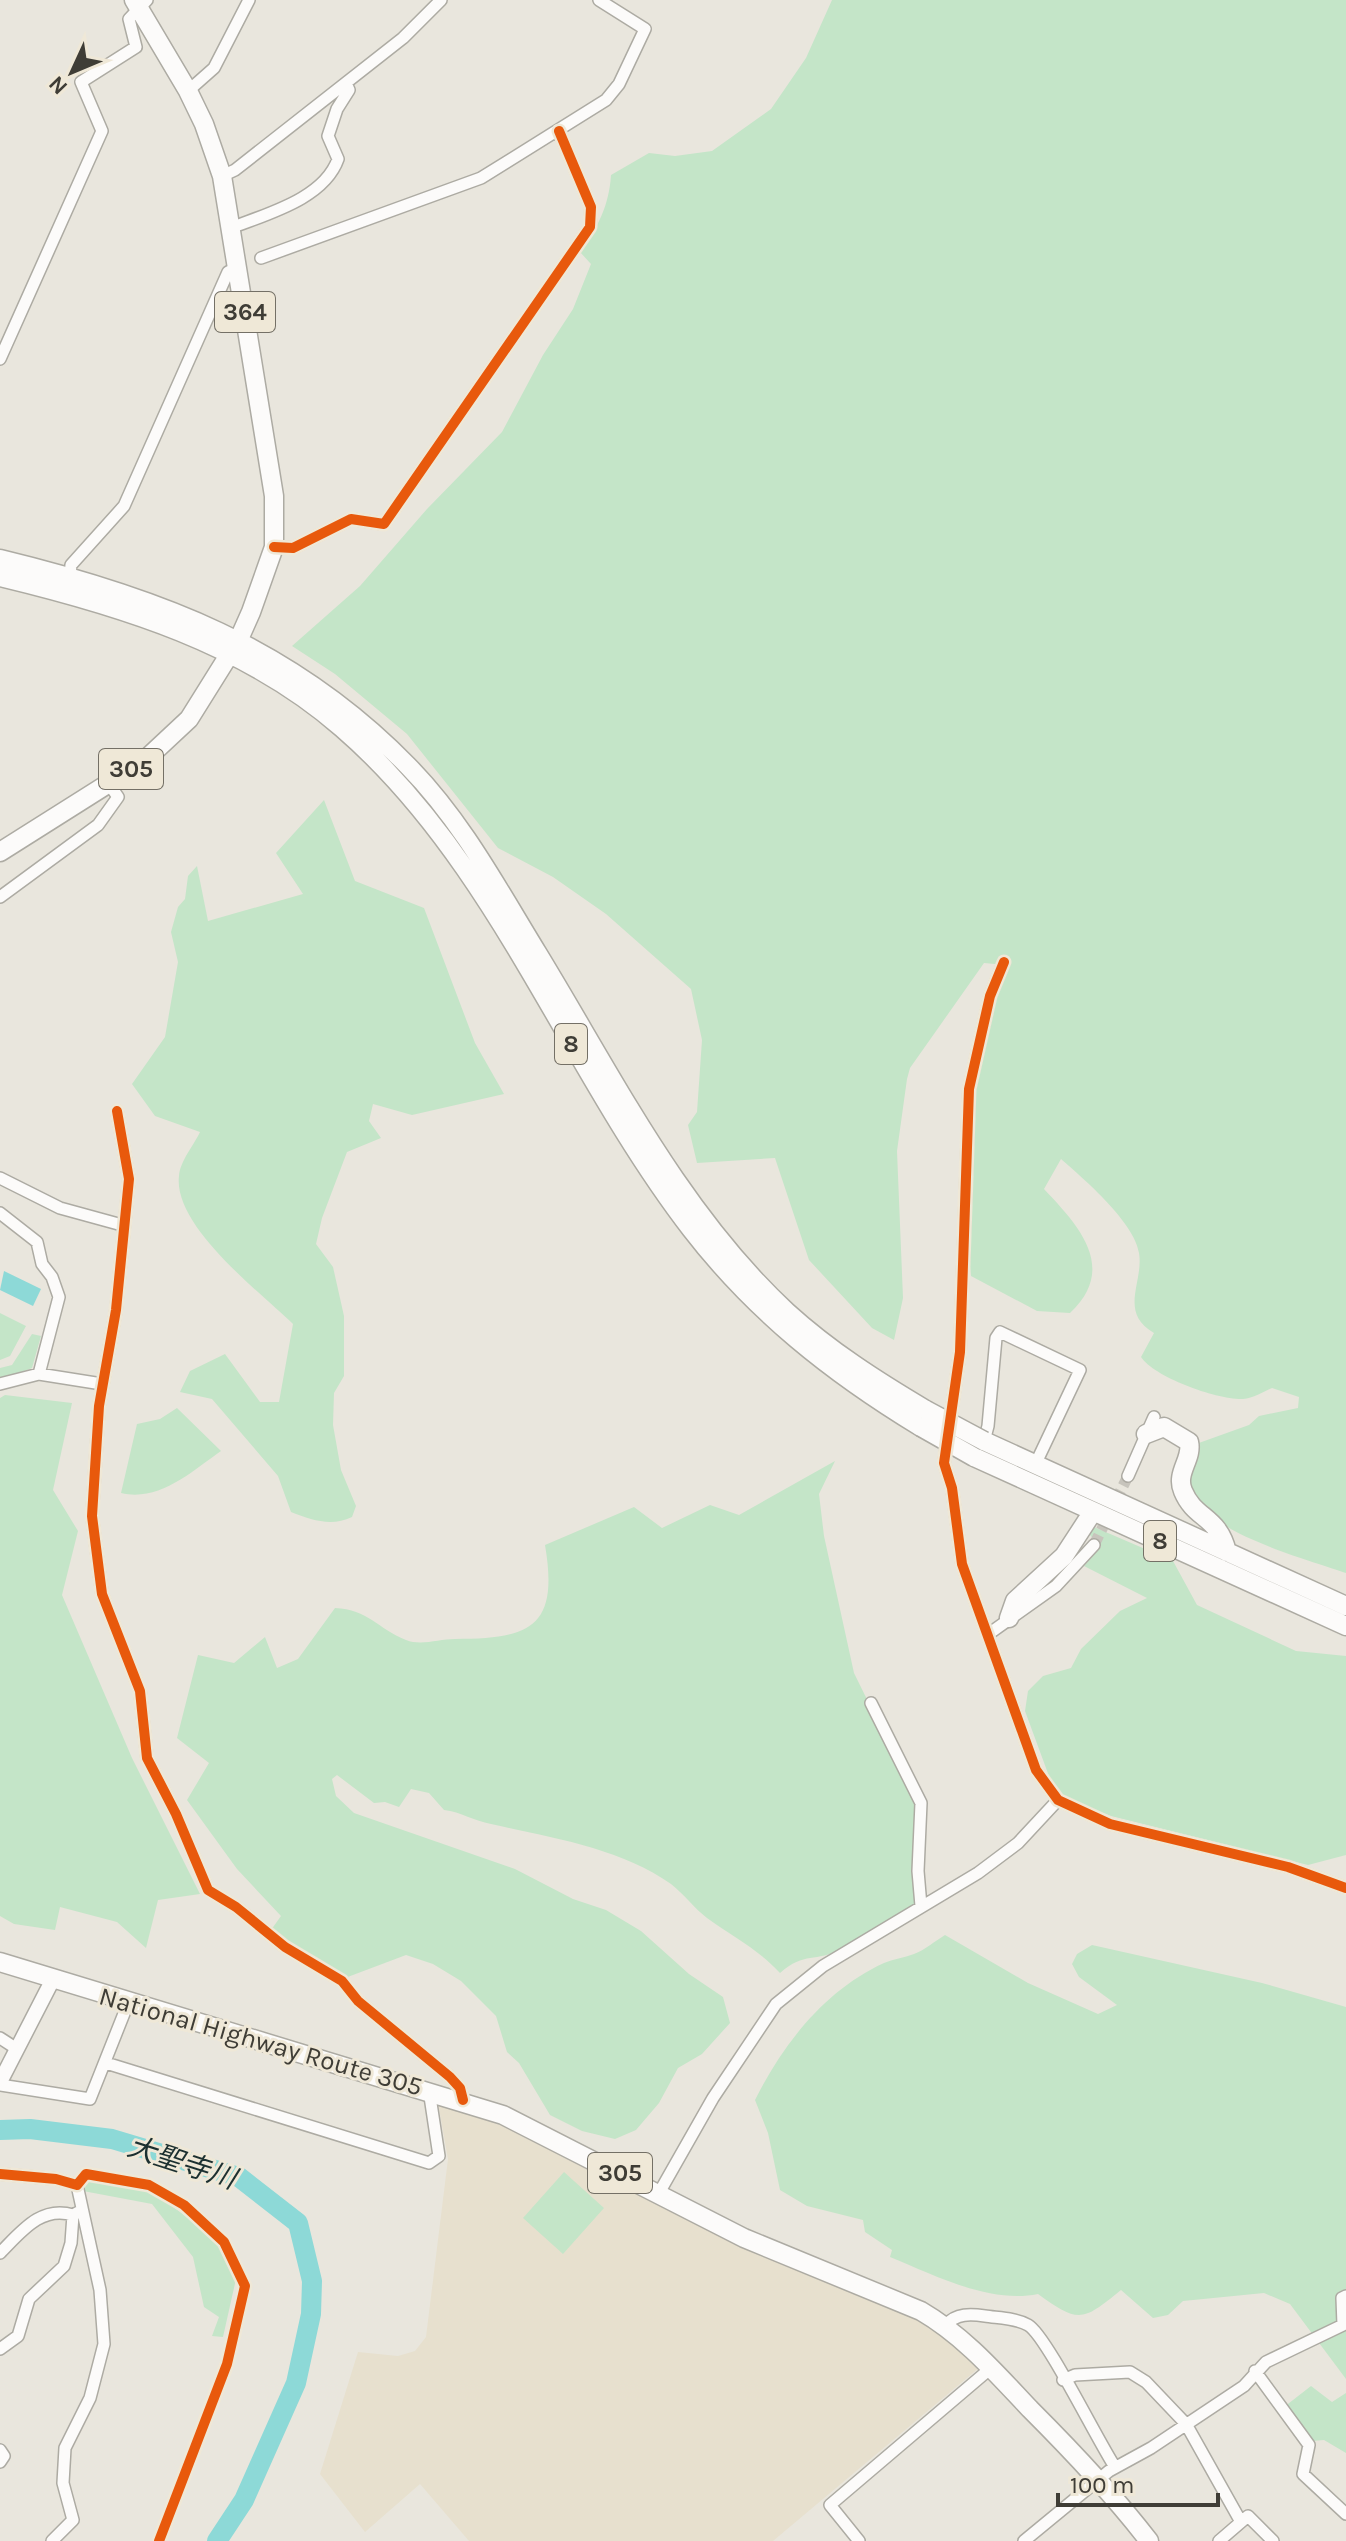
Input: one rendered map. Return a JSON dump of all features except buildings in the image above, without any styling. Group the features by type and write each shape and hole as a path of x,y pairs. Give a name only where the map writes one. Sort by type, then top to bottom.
{"highway":[{"name":"364","path":"140,3 204,124 222,176 272,480 274,547 235,646"},
{"name":"8","path":"0,559 70,576 186,614 235,646 341,726 395,777 457,854 626,1134 689,1227 724,1271 765,1314 813,1356 1092,1513 1215,1564 1346,1626"},
{"name":"8","path":"0,577 235,646"},
{"name":"305","path":"0,852 144,761 189,719 235,646"},
{"path":"1150,1426 1164,1427 1189,1442 1191,1448 1181,1474 1182,1489 1193,1507 1223,1534 1227,1552"},
{"name":"8","path":"979,1449 1035,1465 1346,1606"},
{"path":"1009,1618 1015,1601 1064,1556 1092,1513"},
{"name":"National Highway Route 305","path":"0,1962 463,2100 541,2132 744,2238 893,2298 946,2325 1100,2480 1149,2541"}],"street":[{"path":"188,91 214,68 249,0"},
{"path":"222,176 235,170 403,38 441,0"},
{"path":"261,258 466,185 559,131 613,93 645,29 599,0"},
{"path":"0,359 102,131 81,82 136,47 129,19 140,3"},
{"path":"231,228 296,200 325,179 337,164 328,136 337,109 349,90 346,83"},
{"path":"274,547 293,548 351,519 384,524 590,227 591,207 559,131"},
{"path":"70,576 71,565 124,506 228,272 237,268"},
{"path":"0,897 98,825 118,797 109,784"},
{"path":"1004,962 990,996 969,1089 960,1352 944,1463 952,1488 962,1564 990,1633 1036,1770 1058,1800 1110,1824 1288,1867 1346,1888"},
{"path":"117,1111 129,1179 122,1225 116,1310 102,1384 92,1470 92,1516 102,1594 140,1691 147,1758 176,1814 196,1868 208,1890 236,1907 285,1947 342,1981 358,2001 450,2077 460,2088 463,2100"},
{"path":"0,1178 60,1208 122,1225"},
{"path":"0,1213 37,1242 42,1264 52,1277 59,1297 39,1374"},
{"path":"979,1449 988,1426 996,1338 1000,1332 1080,1370 1035,1465"},
{"path":"0,1384 39,1374 102,1384"},
{"path":"1128,1476 1150,1426"},
{"path":"990,1633 1009,1618 1027,1610 1056,1586 1094,1545"},
{"path":"871,1703 921,1803 918,1871 921,1906"},
{"path":"659,2193 713,2098 776,2004 823,1966 978,1873 1018,1843 1058,1800"},
{"path":"53,1979 0,2083 90,2099 129,2001"},
{"path":"0,2038 17,2049"},
{"path":"106,2063 429,2163 439,2156 429,2090"},
{"path":"0,2174 56,2179 77,2185 78,2212 100,2290 104,2344 90,2398 65,2448 63,2483 73,2520 52,2541"},
{"path":"0,2253 32,2222 49,2212 78,2212"},
{"path":"0,2349 18,2336 25,2307 35,2291 64,2266 78,2212"},
{"path":"1024,2541 1115,2467 1244,2386 1266,2362 1343,2325 1342,2298 1346,2296"},
{"path":"946,2325 951,2319 974,2314 1027,2324 1045,2340 1063,2380 1115,2467"},
{"path":"859,2541 830,2505 991,2368"},
{"path":"1255,2371 1309,2445 1303,2474 1346,2514"},
{"path":"1063,2380 1075,2375 1130,2372 1166,2400 1186,2424 1210,2463 1226,2502 1241,2522"},
{"path":"0,2450 4,2456 0,2462"},
{"path":"1219,2541 1248,2516 1273,2541"}],"shaded area":[{"path":"438,2103 539,2139 902,2310 945,2334 980,2367 773,2541 469,2541 420,2484 365,2532 320,2474 358,2352 398,2356 415,2351 426,2337 448,2159"}],"green space":[{"path":"832,0 1346,0 1346,1573 1252,1540 1207,1513 1192,1497 1186,1476 1196,1444 1249,1425 1259,1416 1298,1408 1299,1397 1272,1388 1243,1399 1218,1396 1187,1386 1148,1365 1141,1357 1154,1333 1137,1316 1135,1296 1140,1264 1135,1241 1119,1215 1061,1159 1044,1189 1070,1218 1088,1248 1092,1264 1091,1280 1084,1296 1070,1313 1037,1311 971,1276 965,1218 974,1078 999,973 995,964 984,963 910,1068 907,1079 897,1151 903,1298 894,1340 872,1328 809,1260 775,1158 697,1163 688,1125 697,1112 702,1040 691,989 606,914 553,877 498,848 407,734 335,674 292,646 360,586 427,509 502,432 543,355 573,309 591,264 580,252 602,216 611,175 649,153 675,156 712,151 771,109 806,58"},
{"path":"324,800 355,881 424,908 475,1043 504,1094 412,1115 373,1104 369,1121 381,1138 347,1152 322,1218 316,1244 333,1267 344,1316 344,1376 334,1393 333,1425 341,1470 356,1506 352,1517 329,1522 291,1512 278,1476 212,1399 180,1392 190,1371 225,1354 260,1402 279,1402 293,1324 221,1257 190,1216 181,1195 179,1176 200,1132 155,1116 132,1084 165,1037 178,962 171,932 178,907 185,899 188,876 197,866 208,921 303,894 276,853"},
{"path":"0,1313 26,1326 10,1356 0,1360"},
{"path":"32,1334 41,1336 32,1368 0,1380 0,1368 12,1365"},
{"path":"5,1395 72,1403 53,1490 78,1531 62,1595 132,1758 200,1894 158,1900 146,1948 117,1922 60,1907 55,1930 14,1924 0,1916 0,1398"},
{"path":"177,1408 221,1451 161,1489 135,1495 121,1493 137,1424 160,1419"},
{"path":"835,1461 819,1494 824,1536 854,1673 917,1801 918,1906 842,1949 803,1959 780,1973 754,1950 707,1918 671,1884 630,1861 584,1845 485,1823 444,1810 429,1793 411,1789 399,1807 385,1802 374,1803 337,1775 332,1779 336,1796 354,1813 515,1869 573,1899 606,1910 641,1931 689,1974 723,1997 730,2023 702,2054 678,2068 659,2103 636,2130 615,2139 582,2131 550,2115 519,2063 507,2052 496,2016 461,1981 433,1964 406,1955 345,1978 271,1930 281,1916 237,1869 187,1800 209,1763 177,1738 198,1655 234,1663 265,1637 277,1668 298,1659 335,1608 356,1612 412,1642 503,1636 521,1631 534,1623 543,1611 548,1594 545,1545 634,1507 662,1528 710,1505 739,1515"},
{"path":"1094,1527 1173,1561 1197,1605 1296,1651 1346,1656 1346,1855 1308,1865 1111,1816 1068,1799 1053,1787 1025,1711 1028,1691 1043,1676 1071,1668 1081,1649 1120,1611 1147,1598 1084,1566 1101,1547 1088,1533"},
{"path":"945,1935 1028,1983 1098,2014 1117,2005 1079,1977 1072,1964 1077,1954 1092,1945 1262,1983 1346,2007 1346,2379 1290,2304 1264,2293 1183,2301 1168,2315 1153,2318 1121,2290 1089,2313 1072,2314 1038,2294 1001,2295 962,2286 890,2257 892,2250 865,2232 863,2220 807,2206 780,2190 768,2133 755,2100 766,2079 808,2021 843,1988 884,1963 918,1952"},
{"path":"564,2172 604,2208 563,2254 523,2218"},
{"path":"87,2178 149,2189 223,2244 236,2279 223,2337 212,2336 219,2317 204,2307 193,2257 152,2204 83,2191"},
{"path":"1311,2386 1332,2402 1346,2393 1346,2453 1324,2440 1312,2441 1284,2407"}],"water":[{"path":"4,1271 41,1289 33,1306 0,1290"}],"waterway":[{"name":"大聖寺川","path":"0,2130 30,2129 112,2139 239,2177 298,2223 312,2281 311,2314 296,2383 244,2500 217,2541"}],"tunnel":[{"path":"1094,1545 1128,1476"}],"cycle path":[{"path":"274,547 293,548 351,519 384,524 590,227 591,207 559,131"},
{"path":"1004,962 990,996 969,1089 960,1352 944,1463 952,1488 962,1564 1036,1770 1058,1800 1110,1824 1288,1867 1346,1888"},
{"path":"117,1111 129,1179 116,1310 99,1406 92,1516 102,1594 140,1691 147,1758 176,1814 208,1890 236,1907 285,1947 342,1981 358,2001 450,2077 460,2088 463,2100"},
{"path":"0,2174 56,2179 77,2185 86,2174 149,2185 184,2205 224,2242 245,2286 227,2364 159,2541"}]}
